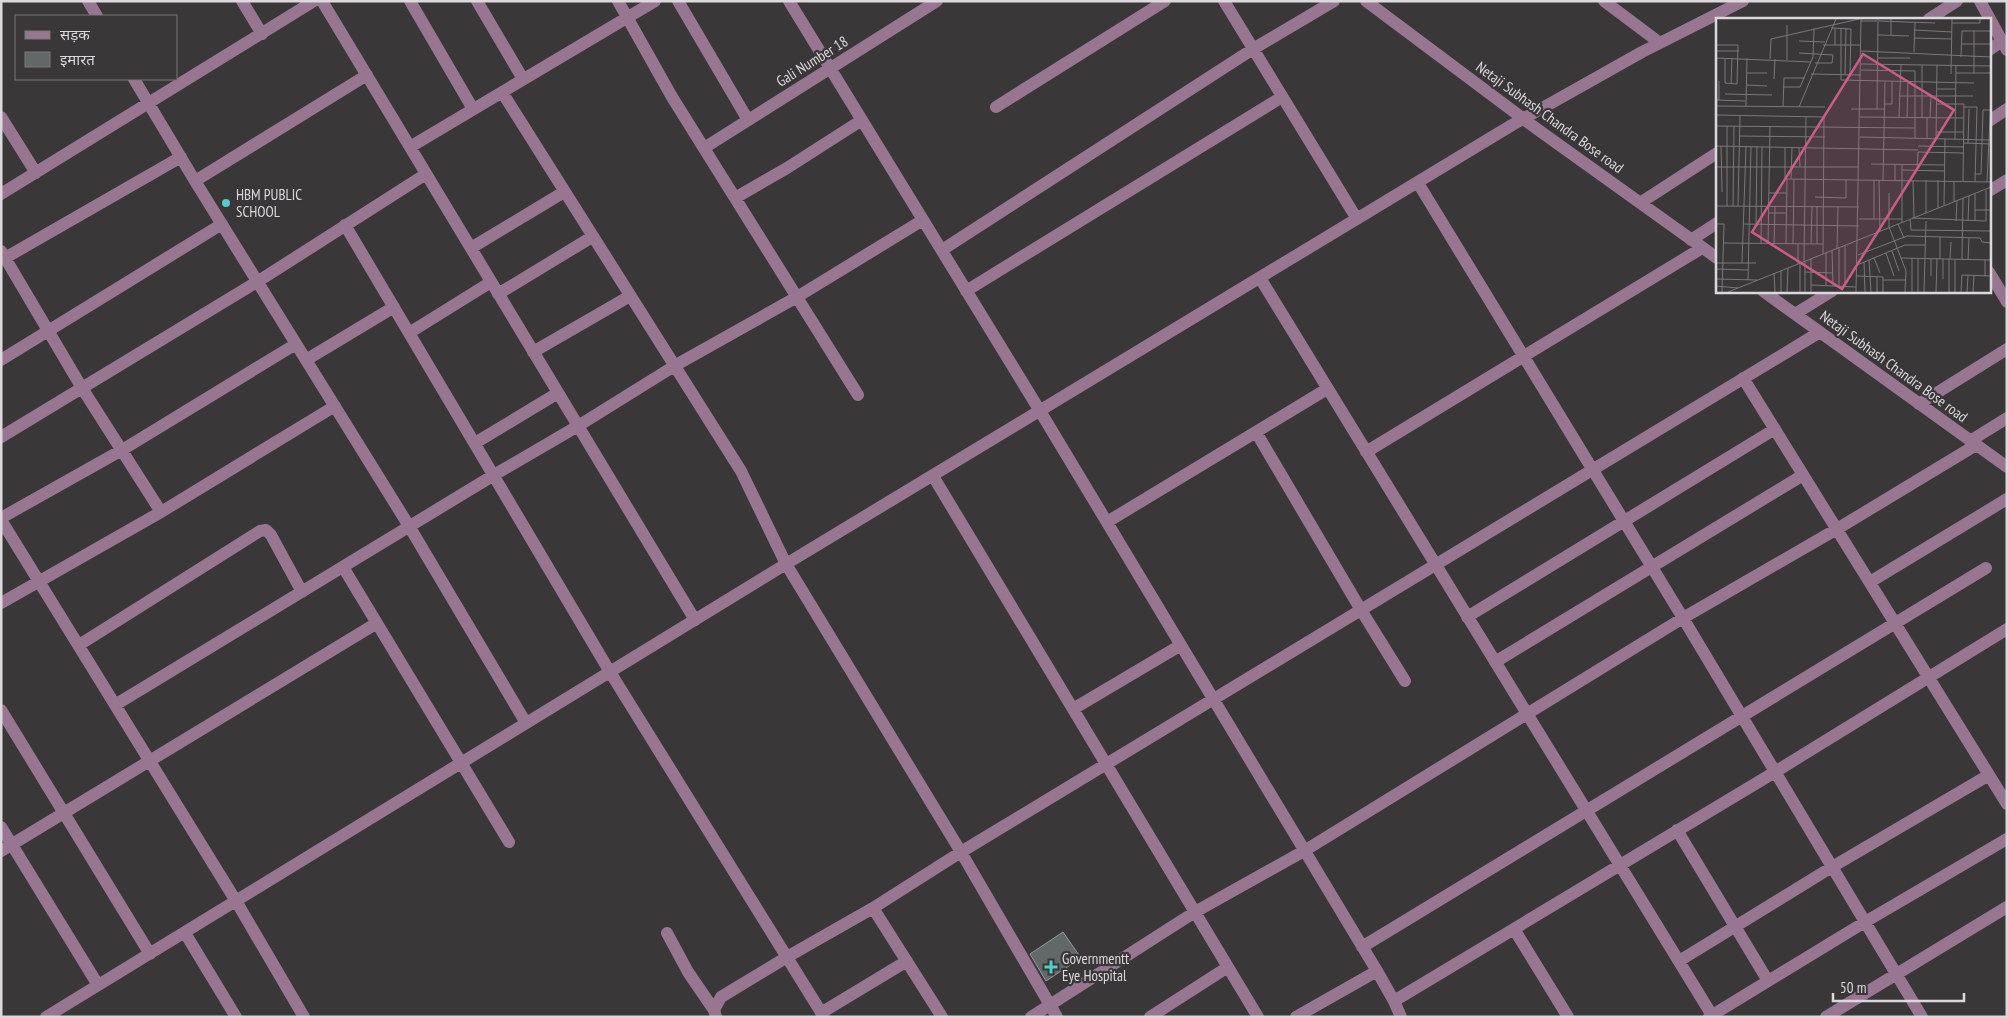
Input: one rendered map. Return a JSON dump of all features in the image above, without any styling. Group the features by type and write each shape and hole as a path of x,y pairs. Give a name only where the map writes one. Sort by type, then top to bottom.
{"street":[{"path":"88,1 95,15"},
{"path":"242,1 262,34"},
{"path":"1,194 314,1"},
{"path":"322,1 695,620"},
{"path":"410,1 473,109"},
{"path":"477,1 522,79"},
{"path":"618,1 672,97 858,395"},
{"path":"410,147 655,1"},
{"path":"678,1 748,120"},
{"path":"788,1 1107,522 1377,971 1401,1017"},
{"name":"Gali Number 18","path":"704,148 937,1"},
{"path":"996,107 1165,1"},
{"path":"1224,1 1357,220"},
{"path":"942,250 1253,49 1334,1"},
{"name":"Netaji Subhash Chandra Bose road","path":"1366,1 1523,118 1716,257"},
{"path":"1604,1 1660,43"},
{"path":"1930,18 1957,1"},
{"path":"1980,1 1989,18"},
{"path":"46,1017 786,564 1523,118 1660,43 1740,2"},
{"path":"1990,20 2004,46 1990,50"},
{"path":"195,181 366,75"},
{"path":"135,80 257,282 409,526 526,724"},
{"path":"502,92 630,296 676,365 741,471 786,564 961,852 1057,1017"},
{"path":"966,291 1282,97"},
{"path":"1990,120 2007,109"},
{"path":"1,117 36,173"},
{"path":"735,198 788,168 862,120"},
{"path":"1640,203 1716,154"},
{"path":"160,512 82,388 3,255 181,157"},
{"path":"1,437 257,282 426,174"},
{"path":"1990,190 2007,180"},
{"path":"1418,183 1653,568 1922,1017"},
{"path":"471,248 564,192"},
{"path":"115,705 676,365 797,297 923,220"},
{"path":"1,360 222,224"},
{"path":"345,225 610,672 823,1015 906,962"},
{"path":"1691,240 1716,225"},
{"path":"498,294 592,236"},
{"path":"1366,452 1702,248"},
{"path":"1990,274 2007,302"},
{"path":"1260,278 1711,1016 1865,922 2007,839"},
{"path":"409,333 491,282"},
{"name":"Netaji Subhash Chandra Bose road","path":"1764,292 2007,467"},
{"path":"1795,314 1830,292"},
{"path":"534,352 630,296"},
{"path":"306,360 394,307"},
{"path":"715,1013 721,997 873,908 961,852 1820,332"},
{"path":"296,344 122,450 1,519 236,901 304,1017"},
{"path":"1919,404 2007,349"},
{"path":"1743,378 1896,624 1927,678 2007,804"},
{"path":"1107,522 1328,389"},
{"path":"475,444 558,394"},
{"path":"1,604 160,512 335,406"},
{"path":"1031,1017 1195,912 1304,851 1683,618 1837,530 1973,443 2007,418"},
{"path":"1467,616 1775,429"},
{"path":"1256,432 1405,681"},
{"path":"1495,662 1653,568 1803,475"},
{"path":"933,476 1258,1017"},
{"path":"1870,582 2007,499"},
{"path":"79,645 260,530 266,530 271,535 302,592"},
{"path":"343,567 509,842"},
{"path":"1362,947 1586,810 1743,718 1986,568"},
{"path":"7,848 377,623"},
{"path":"1394,1001 1775,772 2007,629"},
{"path":"1073,709 1181,645"},
{"path":"1,710 150,954"},
{"path":"1678,961 1832,867 1989,775"},
{"path":"1,827 7,848 98,985"},
{"path":"1677,830 1768,982"},
{"path":"1826,1017 2007,907"},
{"path":"873,908 942,1017"},
{"path":"1514,929 1568,1017"},
{"path":"185,932 236,1017"},
{"path":"667,933 688,972 715,1013"},
{"path":"1150,1017 1228,967"},
{"path":"1296,1017 1377,971"}],"building":[{"path":"1063,932 1081,958 1046,981 1030,954"}],"place":[{"name":"HBM PUBLIC SCHOOL","path":"226,203"},
{"name":"Governmentt Eye Hospital","path":"1051,967"}]}
